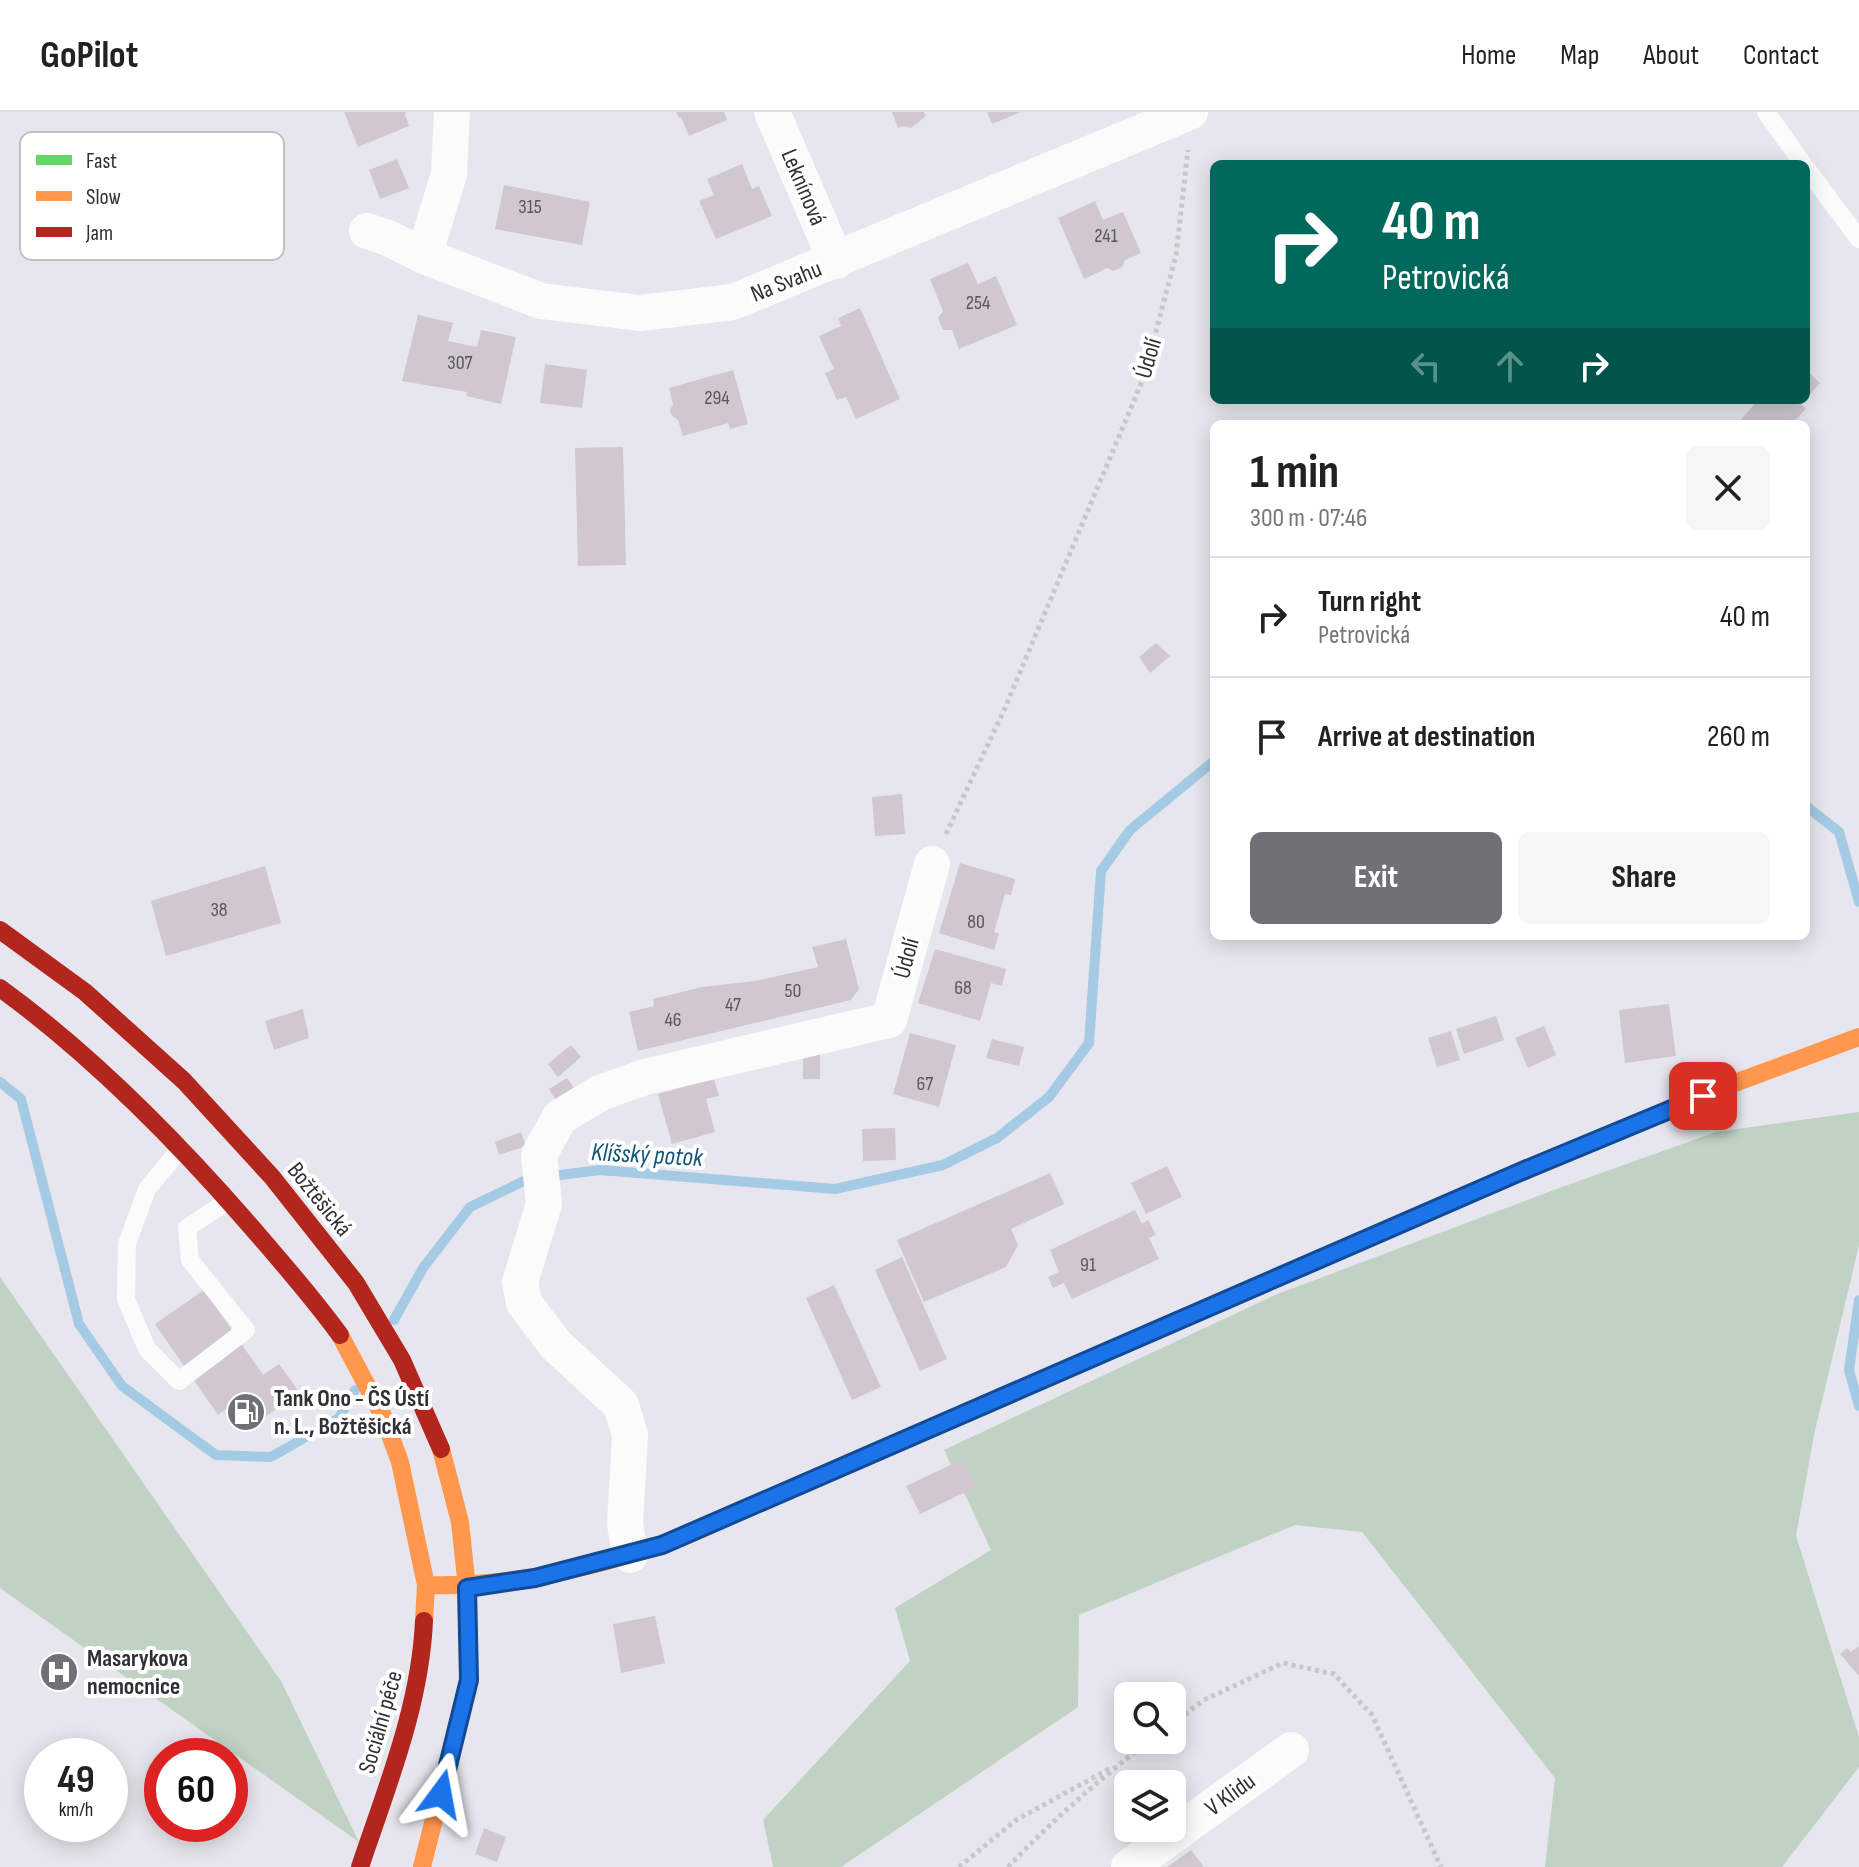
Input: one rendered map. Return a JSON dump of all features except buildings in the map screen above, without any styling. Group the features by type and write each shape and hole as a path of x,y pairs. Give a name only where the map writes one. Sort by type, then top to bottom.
{"main road":[{"name":"Božtěšická","path":"0,930 85,992 184,1081 272,1177 356,1283 402,1360 441,1448 460,1522 467,1588"},
{"path":"0,988 44,1020 181,1148 312,1297 342,1338 383,1416 400,1462 426,1585 467,1588 535,1578 630,1555 692,1532 1541,1163 1732,1084 1859,1037"},
{"name":"Sociální péče","path":"360,1867 408,1725 422,1660 426,1585"},
{"path":"422,1867 469,1680 467,1588"}],"street":[{"path":"424,256 449,174 452,112"},
{"name":"Leknínová","path":"772,112 836,261"},
{"name":"Na Svahu","path":"367,231 541,301 640,313 733,302 836,261 1118,125 1189,126"},
{"name":"Údolí","path":"630,1555 625,1524 630,1435 621,1405 556,1345 524,1303 520,1282 544,1204 539,1155 560,1117 600,1093 645,1077 889,1020 932,864"},
{"name":"V Klidu","path":"1129,1867 1291,1750"}],"lane":[{"path":"1766,112 1800,160"},
{"path":"1810,174 1859,239"},
{"path":"181,1148 147,1189 127,1244 126,1299 147,1349 179,1381 246,1330 190,1260 187,1228 228,1201"}],"path":[{"name":"Údolí","path":"932,864 1005,708 1144,377 1176,255 1189,126"},
{"path":"1186,1714 1204,1700 1283,1663 1334,1674 1372,1715 1441,1867"},
{"path":"1008,1867 1039,1835 1132,1754"},
{"path":"959,1867 1016,1820 1119,1764"}],"green space":[{"path":"1859,1112 1859,1245 1814,1435 1796,1536 1859,1737 1859,1767 1782,1867 1545,1867 1555,1778 1362,1532 1295,1525 1079,1615 1078,1707 841,1867 773,1867 763,1820 910,1661 895,1608 991,1550 944,1450 1275,1295 1562,1187 1716,1132"},
{"path":"0,1277 281,1681 359,1842 248,1763 248,1738 212,1738 0,1588"}],"waterway":[{"name":"Klíšský potok","path":"394,1320 423,1268 470,1207 528,1179 600,1170 835,1189 943,1165 997,1138 1049,1097 1089,1043 1101,871 1130,830 1210,764"},
{"name":"Klíšský potok","path":"1810,809 1839,832 1859,902"},
{"name":"Klíšský potok","path":"0,1082 21,1099 79,1324 122,1386 216,1455 271,1457 339,1418 355,1390"},
{"name":"Klíšský potok","path":"1859,1300 1849,1370 1859,1406"}],"traffic: fast":[{"path":"884,1449 1242,1293"}],"traffic: slow":[{"path":"1557,1156 1732,1084 1859,1037"},
{"path":"340,1335 383,1416 400,1462 426,1585 424,1621"},
{"path":"422,1867 469,1680 467,1588 460,1522 441,1449"},
{"path":"429,1585 518,1580 633,1554 662,1545 884,1449"}],"traffic: jam":[{"path":"0,930 85,992 184,1081 272,1177 356,1283 402,1360 441,1449"},
{"path":"0,988 67,1041 161,1128 247,1222 340,1335"},
{"path":"1242,1293 1557,1156"},
{"path":"360,1867 409,1715 424,1621"}],"place":[{"name":"Tank Ono - ČS Ústí n. L., Božtěšická","path":"246,1412"},
{"name":"Masarykova nemocnice","path":"59,1672"}],"route":[{"path":"441,1794 469,1680 467,1588 535,1578 662,1545 1527,1169 1703,1096"}]}
